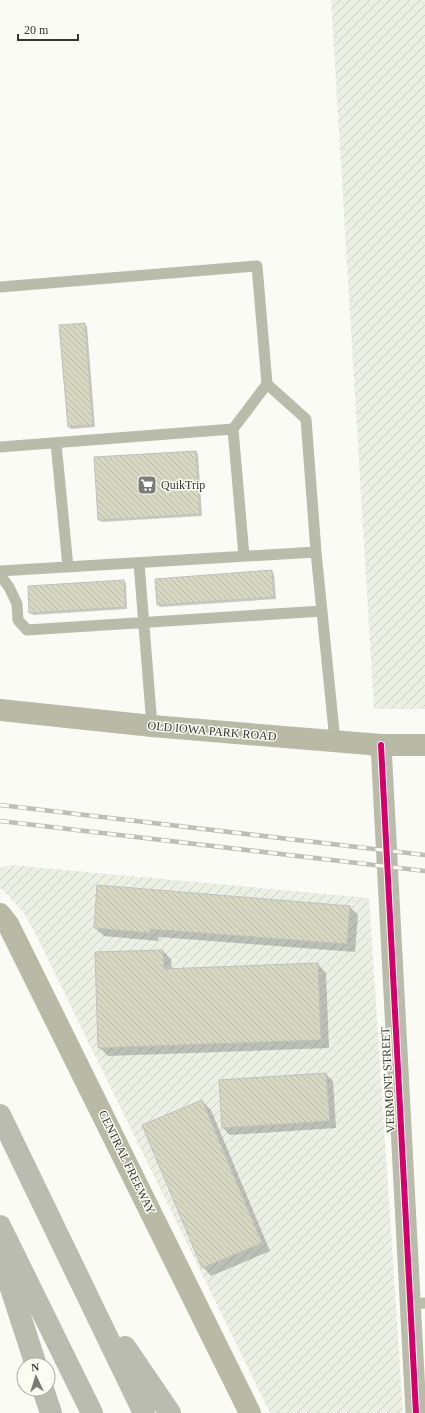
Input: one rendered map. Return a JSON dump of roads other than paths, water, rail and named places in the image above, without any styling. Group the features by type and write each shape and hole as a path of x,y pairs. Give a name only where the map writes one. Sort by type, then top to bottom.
{"highway":[{"path":"0,1114 144,1413"},
{"path":"0,1226 92,1413"},
{"path":"0,1254 33,1357"},
{"path":"81,1283 170,1413"},
{"path":"46,1397 51,1413"}],"main road":[{"name":"OLD IOWA PARK ROAD","path":"0,710 152,726 381,745 425,745"},
{"name":"CENTRAL FREEWAY","path":"0,914 8,924 250,1413"}],"street":[{"name":"VERMONT STREET","path":"381,745 418,1303 416,1413"}],"lane":[{"path":"0,287 257,266 267,384 233,429 244,556"},
{"path":"267,384 306,419 316,552 335,741"},
{"path":"0,447 233,429"},
{"path":"56,443 68,567"},
{"path":"0,571 316,552"},
{"path":"140,563 152,726"},
{"path":"0,575 10,587 17,604 18,620 27,630 322,611"}],"railway":[{"path":"0,805 425,855"},
{"path":"0,821 425,871"}],"place":[{"name":"QuikTrip","path":"147,485"}]}
